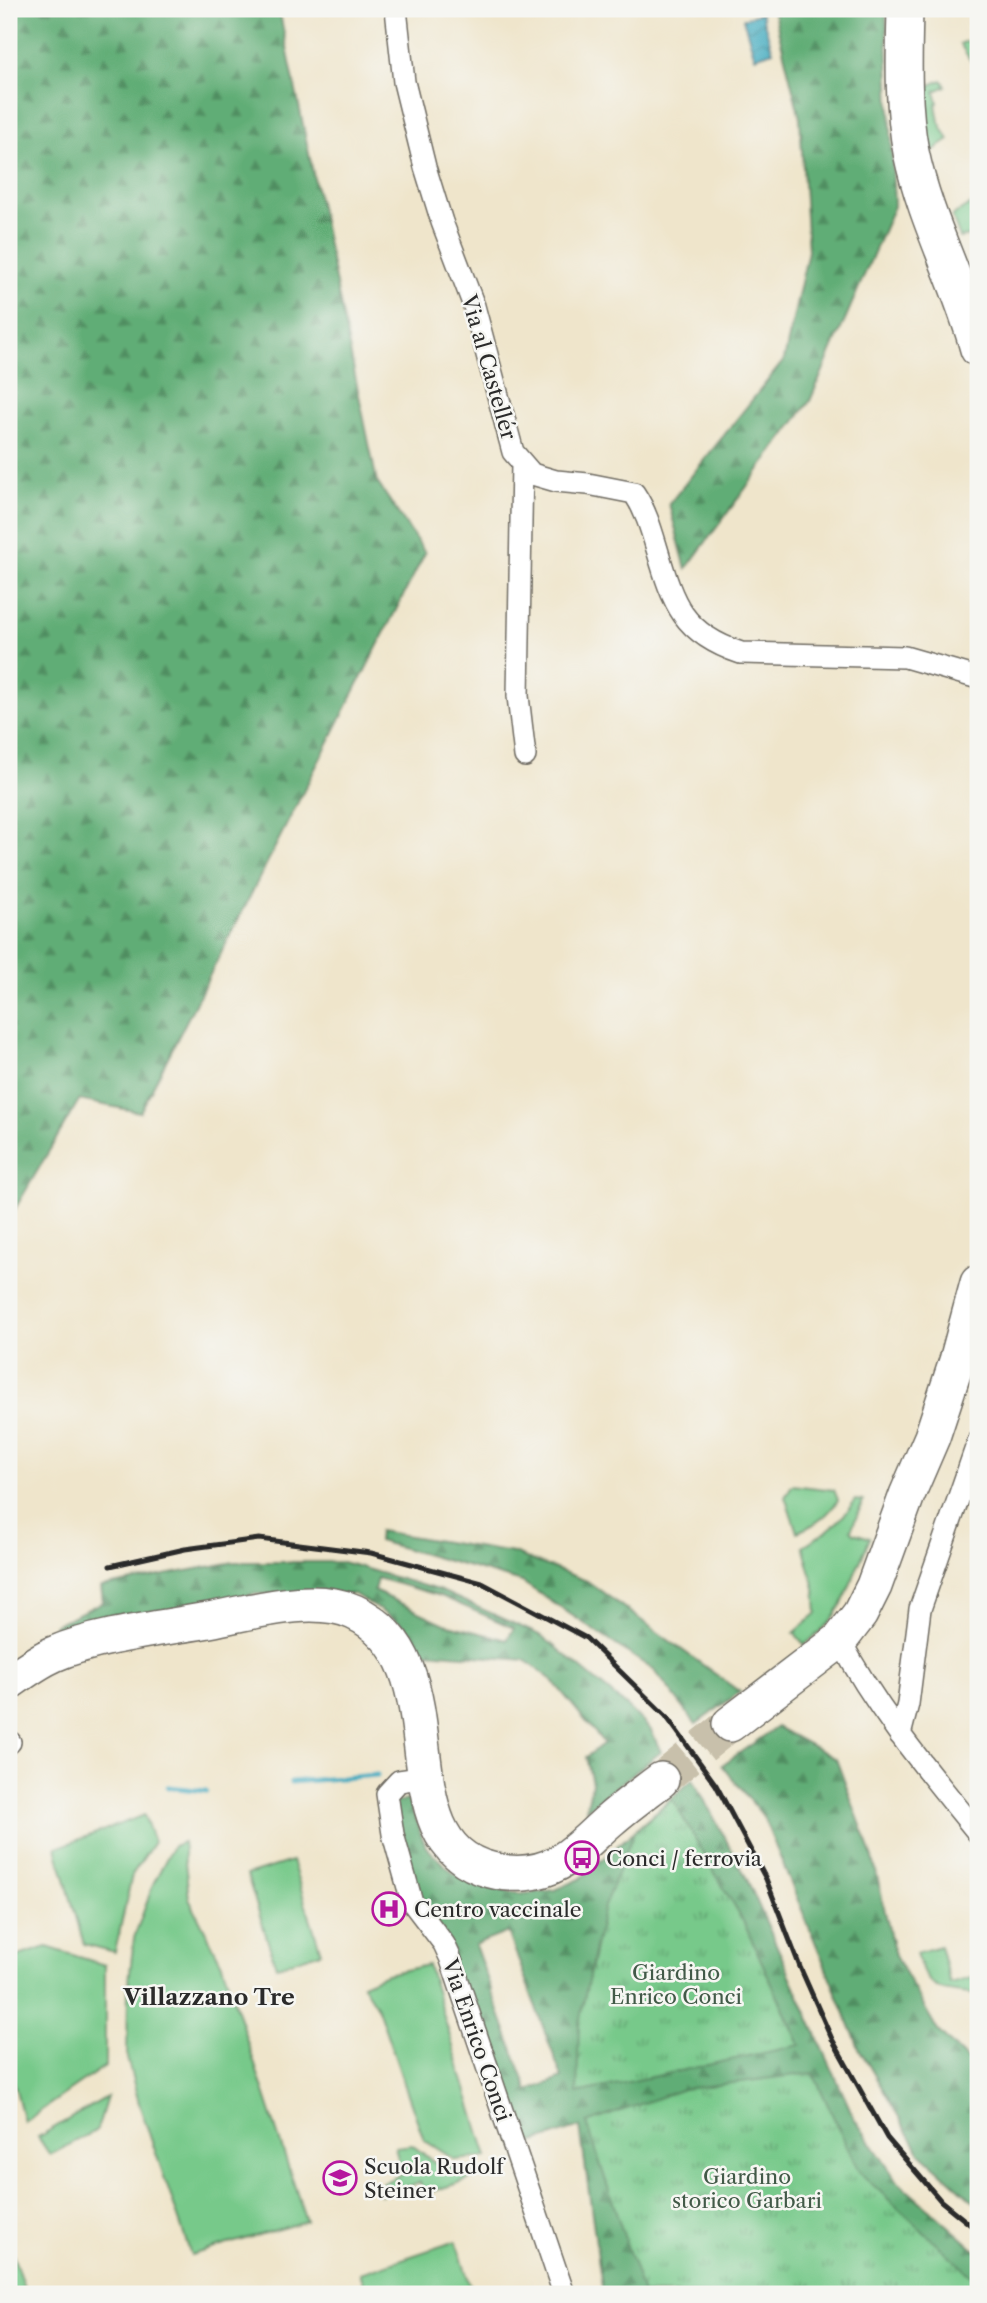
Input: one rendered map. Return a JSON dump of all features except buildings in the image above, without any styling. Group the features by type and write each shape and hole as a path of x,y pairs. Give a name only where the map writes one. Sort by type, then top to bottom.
{"main road":[{"path":"905,9 905,98 912,155 922,192 978,349"},
{"path":"730,1724 840,1640 860,1614 874,1586 907,1495 932,1437 978,1283"},
{"path":"9,1682 53,1654 83,1644 261,1609 328,1603 355,1612 374,1624 390,1639 403,1659 416,1702 429,1801 440,1833 468,1861 501,1872 525,1873 542,1870 572,1854 661,1780"}],"street":[{"name":"Via al Castellér","path":"396,9 404,82 425,167 442,222 474,306 513,452 522,463 532,474 556,481 635,493 645,510 676,605 705,637 722,646 741,653 905,657 978,678"},
{"path":"522,463 518,696 525,756"},
{"path":"900,1735 908,1704 920,1609 977,1450"},
{"path":"840,1640 859,1676 900,1735 978,1833"},
{"name":"Via Enrico Conci","path":"427,1777 399,1781 387,1794 393,1834 412,1902 444,1944 450,1957 564,2294"}],"green space":[{"path":"9,9 279,9 377,482 425,553 140,1112 79,1100 9,1219"},
{"path":"773,9 886,9 894,206 810,401 686,569 669,504 784,360 808,251 800,118"},
{"path":"978,36 978,72 960,44"},
{"path":"942,80 946,86 935,91 936,104 939,122 949,140 931,152 926,135 921,89"},
{"path":"978,200 978,241 968,236 960,238 952,216"},
{"path":"792,1485 834,1490 838,1500 820,1520 797,1532 785,1497"},
{"path":"855,1500 863,1501 851,1530 870,1538 843,1602 829,1623 805,1645 794,1633 817,1613 815,1588 803,1546 832,1527"},
{"path":"379,1531 513,1553 587,1581 740,1692 696,1724 655,1671 522,1582 378,1541"},
{"path":"234,1562 343,1562 441,1591 542,1636 630,1709 651,1730 661,1752 586,1810 592,1783 586,1757 604,1743 552,1680 525,1660 425,1652 405,1626 354,1594 254,1594 59,1635 54,1625 103,1602 101,1587","holes":["377,1578 441,1596 514,1628 507,1640 445,1624 374,1591"]},
{"path":"777,1727 836,1759 873,1858 895,1956 938,2031 978,2071 978,2205 920,2153 860,2050 763,1816 722,1765"},
{"path":"693,1779 745,1875 854,2118 898,2182 978,2252 978,2294 603,2294 580,2127 525,2145 421,1905 393,1802 408,1800 426,1847 454,1874 487,1888 522,1894 555,1890 580,1879","holes":["508,1932 562,2078 528,2091 475,1945"]},
{"name":"Giardino Enrico Conci","path":"672,1799 743,1921 800,2045 577,2093 579,2023 604,1906 634,1832"},
{"path":"144,1815 154,1842 132,1875 115,1952 84,1944 56,1848"},
{"path":"183,1842 189,1899 222,1964 306,2221 191,2255 140,2107 127,2058 128,1989 134,1938 154,1882 173,1846"},
{"path":"292,1861 321,1952 276,1967 247,1875"},
{"path":"940,1946 950,1984 978,1976 978,1995 945,1990 931,1983 916,1953"},
{"path":"47,1947 105,1965 105,2066 24,2122 9,2062 9,1959"},
{"path":"428,1965 487,2157 455,2160 424,2140 378,2009 362,1984 386,1974"},
{"name":"Giardino storico Garbari","path":"813,2073 859,2172 978,2282 978,2294 643,2294 587,2123 683,2089"},
{"path":"107,2097 97,2130 50,2155 38,2137"},
{"path":"412,2145 436,2163 480,2176 424,2194 420,2182 381,2195 378,2185 402,2174 395,2147"},
{"path":"456,2241 471,2288 457,2294 349,2294 348,2289 364,2284 360,2273"},
{"path":"9,2243 26,2294 9,2294"}],"water":[{"path":"761,13 773,51 755,57 743,19"}],"waterway":[{"path":"291,1782 377,1775"},
{"path":"168,1787 206,1791"}],"tunnel":[{"path":"661,1780 730,1724"}],"railway":[{"path":"110,1566 185,1549 259,1539 371,1553 482,1583 586,1638 666,1716 716,1785 766,1879 800,1967 832,2039 887,2138 941,2201 978,2231"}],"place":[{"name":"Conci / ferrovia","path":"582,1858"},
{"name":"Centro vaccinale","path":"389,1909"},
{"name":"Scuola Rudolf Steiner","path":"340,2178"}],"district":[{"name":"Villazzano Tre","path":"209,1997"}]}
